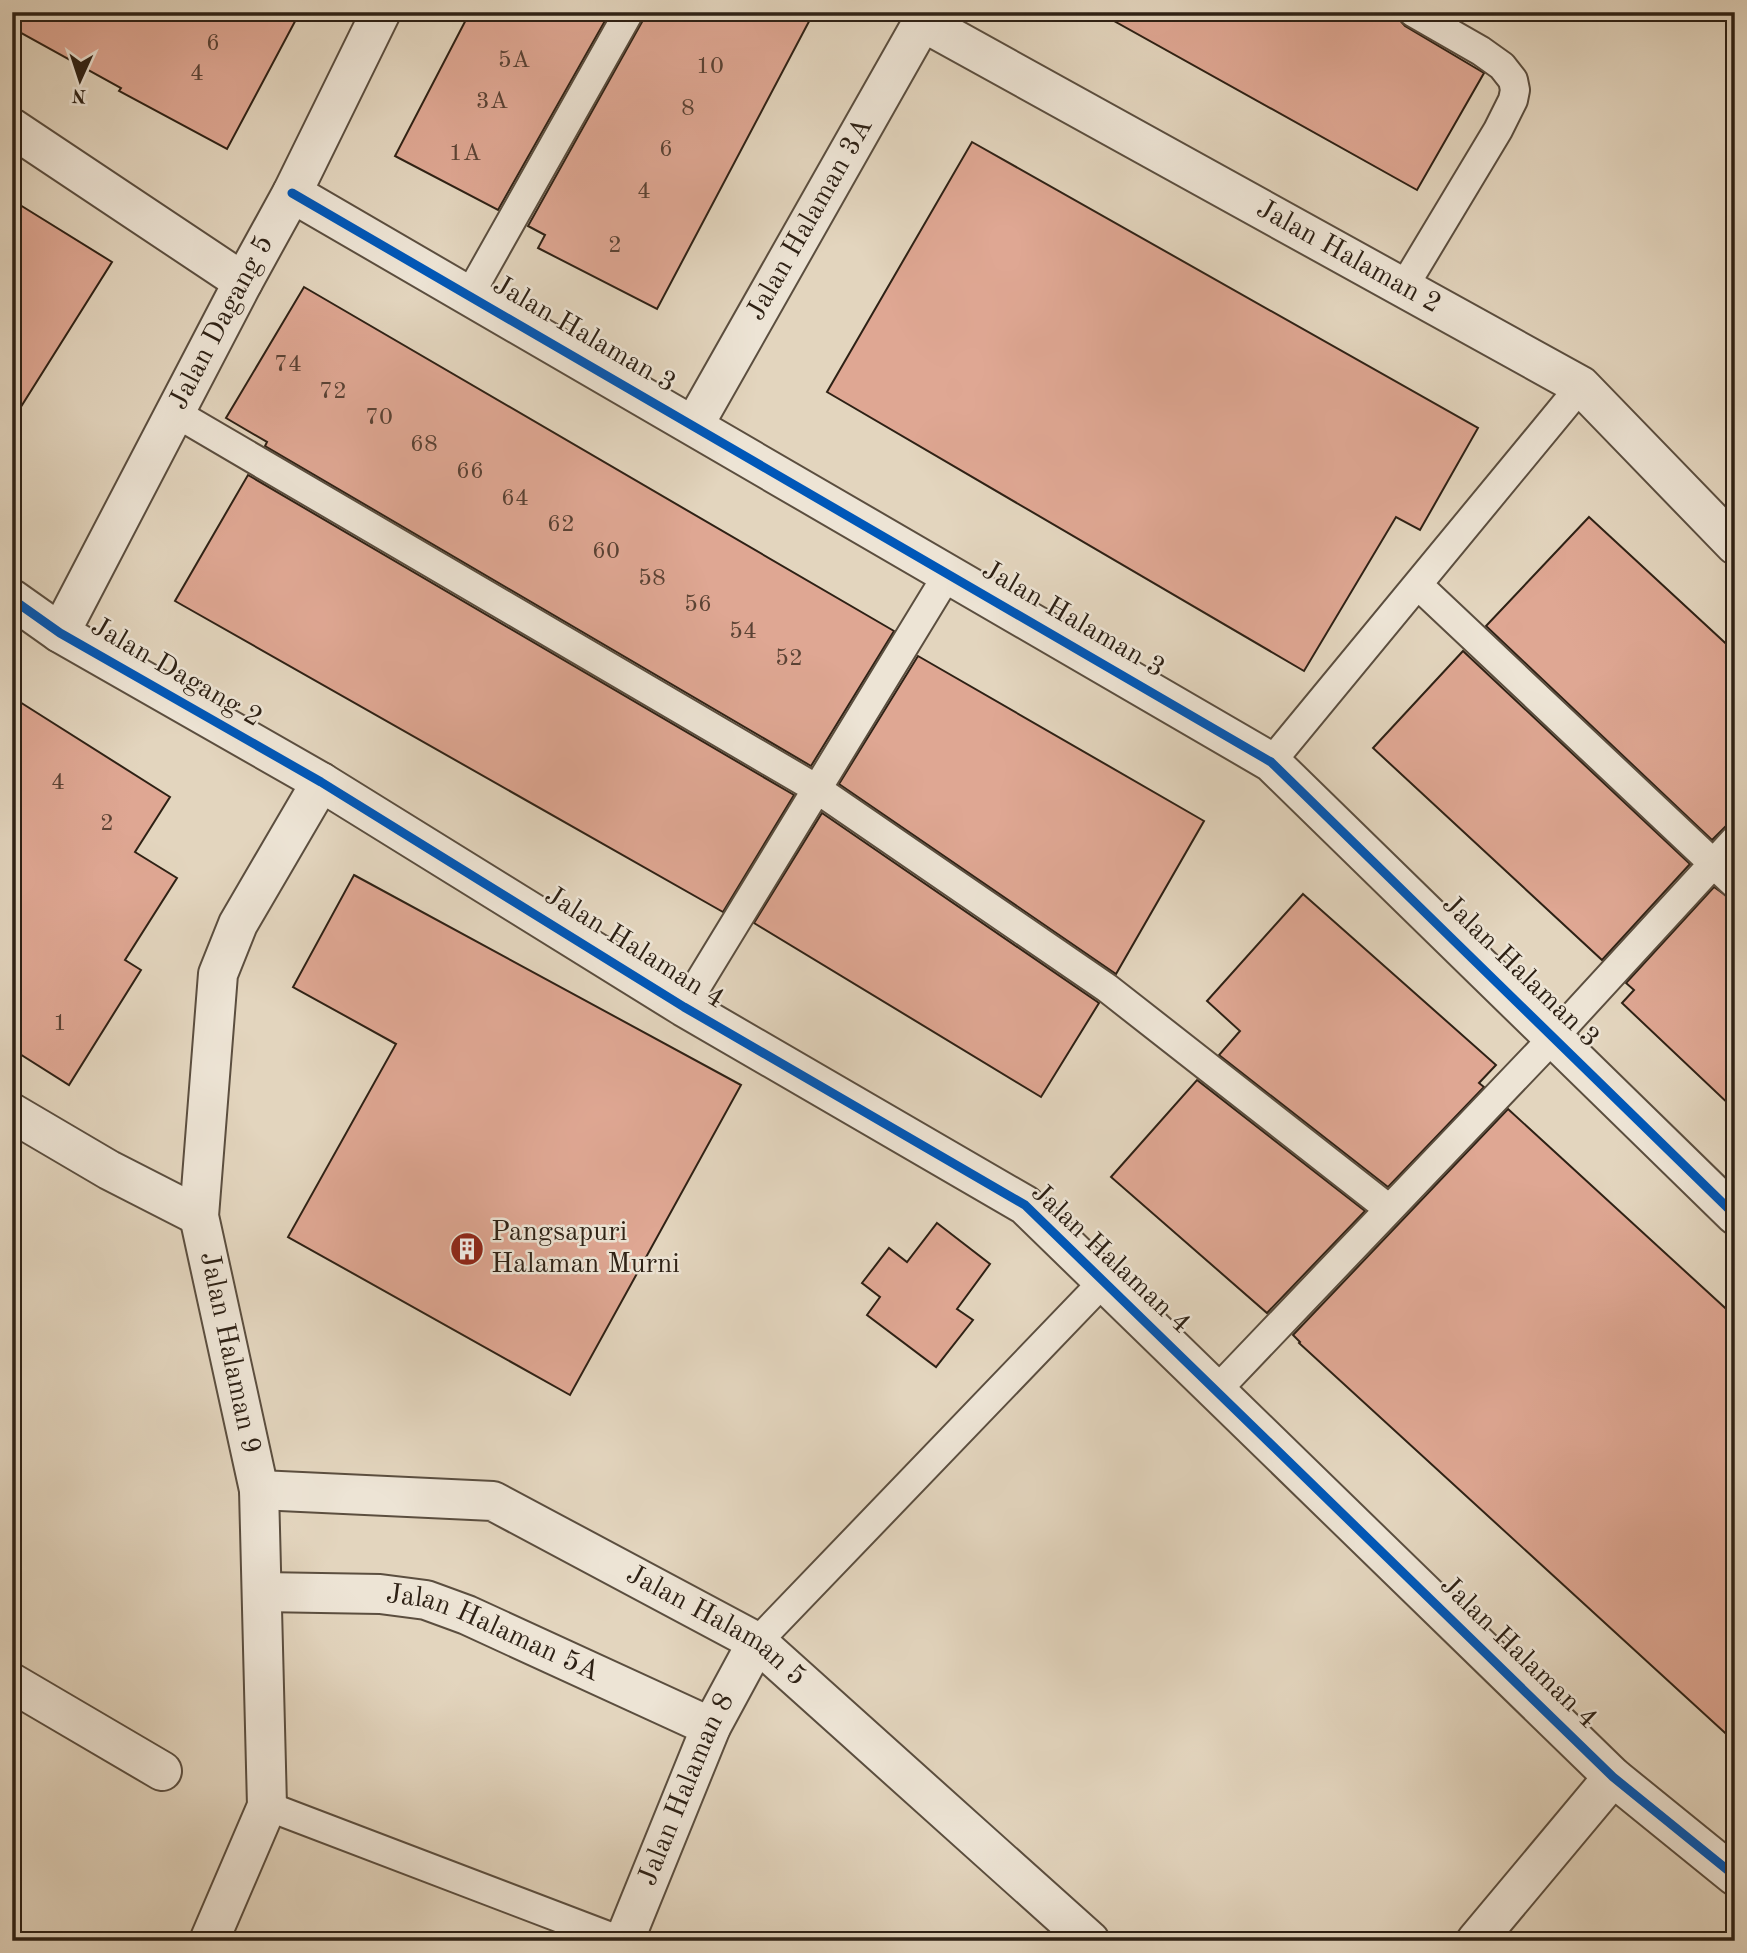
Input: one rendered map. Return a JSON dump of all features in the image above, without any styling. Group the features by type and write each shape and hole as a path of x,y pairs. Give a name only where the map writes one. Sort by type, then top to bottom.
{"street":[{"name":"Jalan Dagang 5","path":"60,633 174,412 292,193 381,12"},
{"name":"Jalan Halaman 2","path":"925,17 1581,386 1735,545"},
{"name":"Jalan Halaman 3A","path":"694,425 925,17"},
{"path":"12,128 243,282"},
{"name":"Jalan Halaman 3","path":"292,193 470,294 1271,762 1735,1214"},
{"name":"Jalan Dagang 2","path":"12,599 60,633 321,782"},
{"name":"Jalan Halaman 4","path":"321,782 684,1007 1025,1205 1612,1777 1735,1876"},
{"name":"Jalan Halaman 9","path":"209,1941 267,1806 259,1490 199,1216 218,974 238,924 321,782"},
{"path":"12,1113 109,1170 199,1216"},
{"name":"Jalan Halaman 5","path":"259,1490 493,1501 757,1642 1090,1941"},
{"name":"Jalan Halaman 5A","path":"262,1592 380,1594 426,1600 467,1615 711,1727"},
{"name":"Jalan Halaman 8","path":"623,1941 711,1727 757,1642"},
{"path":"12,1683 162,1771"},
{"path":"1476,1941 1612,1777"}],"lane":[{"path":"470,294 629,12"},
{"path":"1403,288 1498,130 1516,90 1513,80 1492,59 1413,12"},
{"path":"1271,762 1581,386"},
{"path":"174,412 817,789 1107,988 1389,1209"},
{"path":"684,1007 948,574"},
{"path":"1418,584 1735,884"},
{"path":"1216,1391 1554,1037 1735,840"},
{"path":"757,1642 1104,1281"},
{"path":"267,1806 623,1941"}],"building":[{"path":"12,12 300,12 227,149 119,91 121,88 12,28"},
{"path":"470,12 610,12 498,210 395,156"},
{"path":"646,12 814,12 657,309 538,248 545,235 528,226"},
{"path":"1098,12 1388,12 1405,26 1484,73 1417,190"},
{"path":"972,142 1478,428 1420,530 1396,517 1304,671 827,392"},
{"path":"12,200 112,262 12,421"},
{"path":"304,287 894,631 811,766 265,446 267,442 226,418"},
{"path":"248,475 794,795 723,912 175,601"},
{"path":"1589,517 1735,652 1735,817 1712,840 1486,626"},
{"path":"1463,651 1690,864 1602,960 1373,748"},
{"path":"918,656 1204,821 1116,974 839,784"},
{"path":"12,697 170,797 135,852 177,878 125,960 141,970 69,1085 12,1049"},
{"path":"822,813 1099,1003 1041,1097 754,923"},
{"path":"354,875 741,1085 570,1395 288,1237 396,1044 293,987"},
{"path":"1714,887 1735,902 1735,1110 1622,1003 1634,990 1626,983"},
{"path":"1303,894 1496,1065 1479,1083 1484,1087 1388,1187 1219,1055 1240,1031 1207,1001"},
{"path":"1197,1080 1365,1211 1267,1313 1111,1177"},
{"path":"1508,1109 1735,1317 1735,1742 1293,1335"},
{"path":"937,1223 990,1264 957,1309 973,1320 936,1367 867,1315 880,1297 862,1283 889,1248 907,1262"}],"cycle path":[{"path":"292,193 1271,762 1735,1215"},
{"path":"12,599 60,633 321,782 684,1007 1025,1205 1613,1777 1735,1876"}],"place":[{"name":"Pangsapuri Halaman Murni","path":"467,1249"}]}
